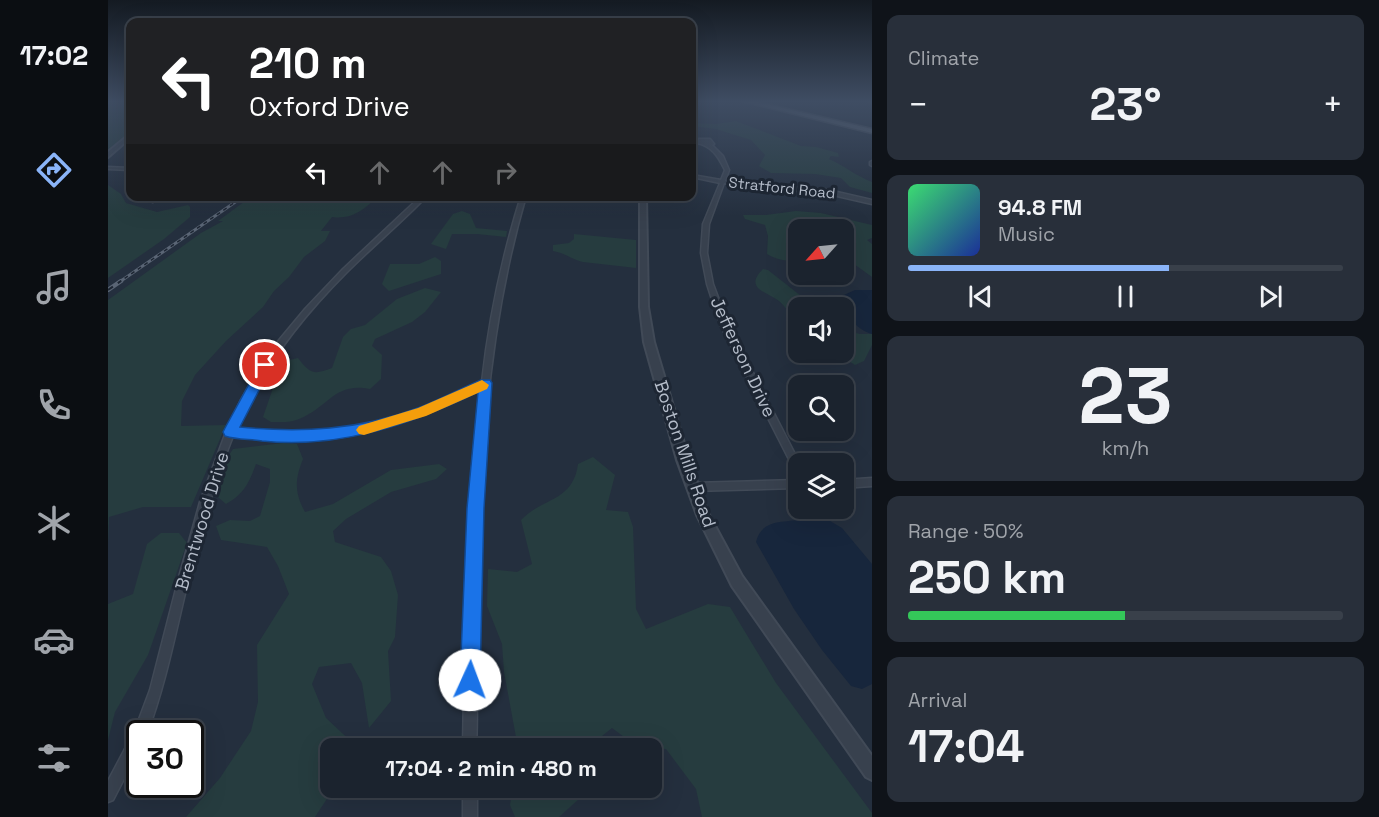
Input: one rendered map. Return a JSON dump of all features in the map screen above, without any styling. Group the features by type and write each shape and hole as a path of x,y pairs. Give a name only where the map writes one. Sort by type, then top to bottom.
{"street":[{"path":"108,155 126,139"},
{"path":"709,145 725,162 727,170 724,181"},
{"path":"108,168 126,169"},
{"name":"Stratford Road","path":"696,177 759,187 824,191 872,202"},
{"name":"Jefferson Drive","path":"724,181 711,207 704,233 704,253 710,284 724,324 790,453"},
{"name":"Brentwood Drive","path":"146,720 163,670 207,495 230,432 257,379 292,328 366,250 420,201"},
{"path":"470,738 476,508 486,383 502,277 523,201"},
{"name":"Boston Mills Road","path":"643,201 644,307 648,334 680,450 703,515 737,581 872,771"},
{"path":"230,432 282,437 329,436 363,430 421,413 486,383"},
{"path":"854,483 872,482"},
{"path":"693,487 788,484"},
{"name":"Brentwood Drive","path":"108,795 126,761"},
{"path":"470,798 470,817"}],"green space":[{"path":"108,139 122,139 108,153"},
{"path":"748,139 783,139 801,146 816,147 838,153 839,157 831,156 829,159 872,182 872,193 850,187 841,178 815,174 771,173 759,166 765,155"},
{"path":"108,185 121,194 126,203 157,212 188,205 190,217 164,239 108,278"},
{"path":"245,201 373,201 357,213 339,218 332,217 321,231 330,231 325,241 304,257 263,307 226,341 195,375 182,401 181,426 226,425 191,507 143,507 109,517 108,545 108,300 201,233 223,221 218,221"},
{"path":"462,211 470,214 476,228 507,231 506,237 452,234 446,249 431,244 453,214"},
{"path":"796,211 821,213 846,219 788,219 788,261 767,254 768,236 765,225 745,219 743,215"},
{"path":"854,221 872,225 872,238 867,240 872,244 872,277 854,264"},
{"path":"574,234 636,240 636,268 583,262 553,251 553,245 569,243 574,239"},
{"path":"435,257 441,261 441,274 389,291 382,284 390,264 419,264"},
{"path":"763,269 768,270 802,297 788,297 788,311 757,287 755,282"},
{"path":"425,288 441,292 425,312 412,322 375,339 372,346 382,355 381,379 370,389 348,389 340,392 309,414 293,421 271,422 263,417 285,361 298,358 313,372 332,368 343,337 351,329 365,325 397,299"},
{"path":"854,333 872,334 872,345 864,361 855,365 852,363 854,363"},
{"path":"283,443 297,444 303,459 298,473 297,492 305,512 333,504 391,470 439,464 447,469 436,479 391,492 346,519 333,531 335,542 381,557 391,571 398,595 395,637 388,651 391,701 369,728 362,683 351,663 319,667 312,684 326,718 347,738 320,738 320,798 327,798 315,817 186,817 220,778 251,731 258,702 257,645 289,594 278,566 267,547 221,540 216,526 230,520 250,521 260,516 270,482 270,469 256,464 245,487 226,504 213,493 224,463 233,449"},
{"path":"593,457 615,475 606,510 628,512 633,527 636,609 646,629 708,604 730,607 776,683 872,813 872,817 702,817 696,789 666,749 662,749 662,738 626,738 612,728 600,738 516,738 504,672 502,644 487,606 488,569 517,572 532,564 521,520 564,492 575,476 578,464"},
{"path":"161,533 179,533 187,543 148,655 115,712 108,740 108,604 133,594 147,544"},
{"path":"511,798 580,798 559,817 515,817 510,805"}],"water":[{"path":"855,290 872,290 872,334 860,329 854,323 854,297 839,297"},
{"path":"806,519 830,521 842,528 872,564 872,684 862,689 851,686 822,650 794,609 756,542 763,529 782,522"}],"railway":[{"path":"118,283 237,201"},
{"path":"108,290 121,281"}],"slow traffic":[{"path":"364,430 421,413 482,385"}],"route":[{"path":"265,365 230,432 282,437 329,436 363,430 421,413 486,383 476,508 470,680"}]}
